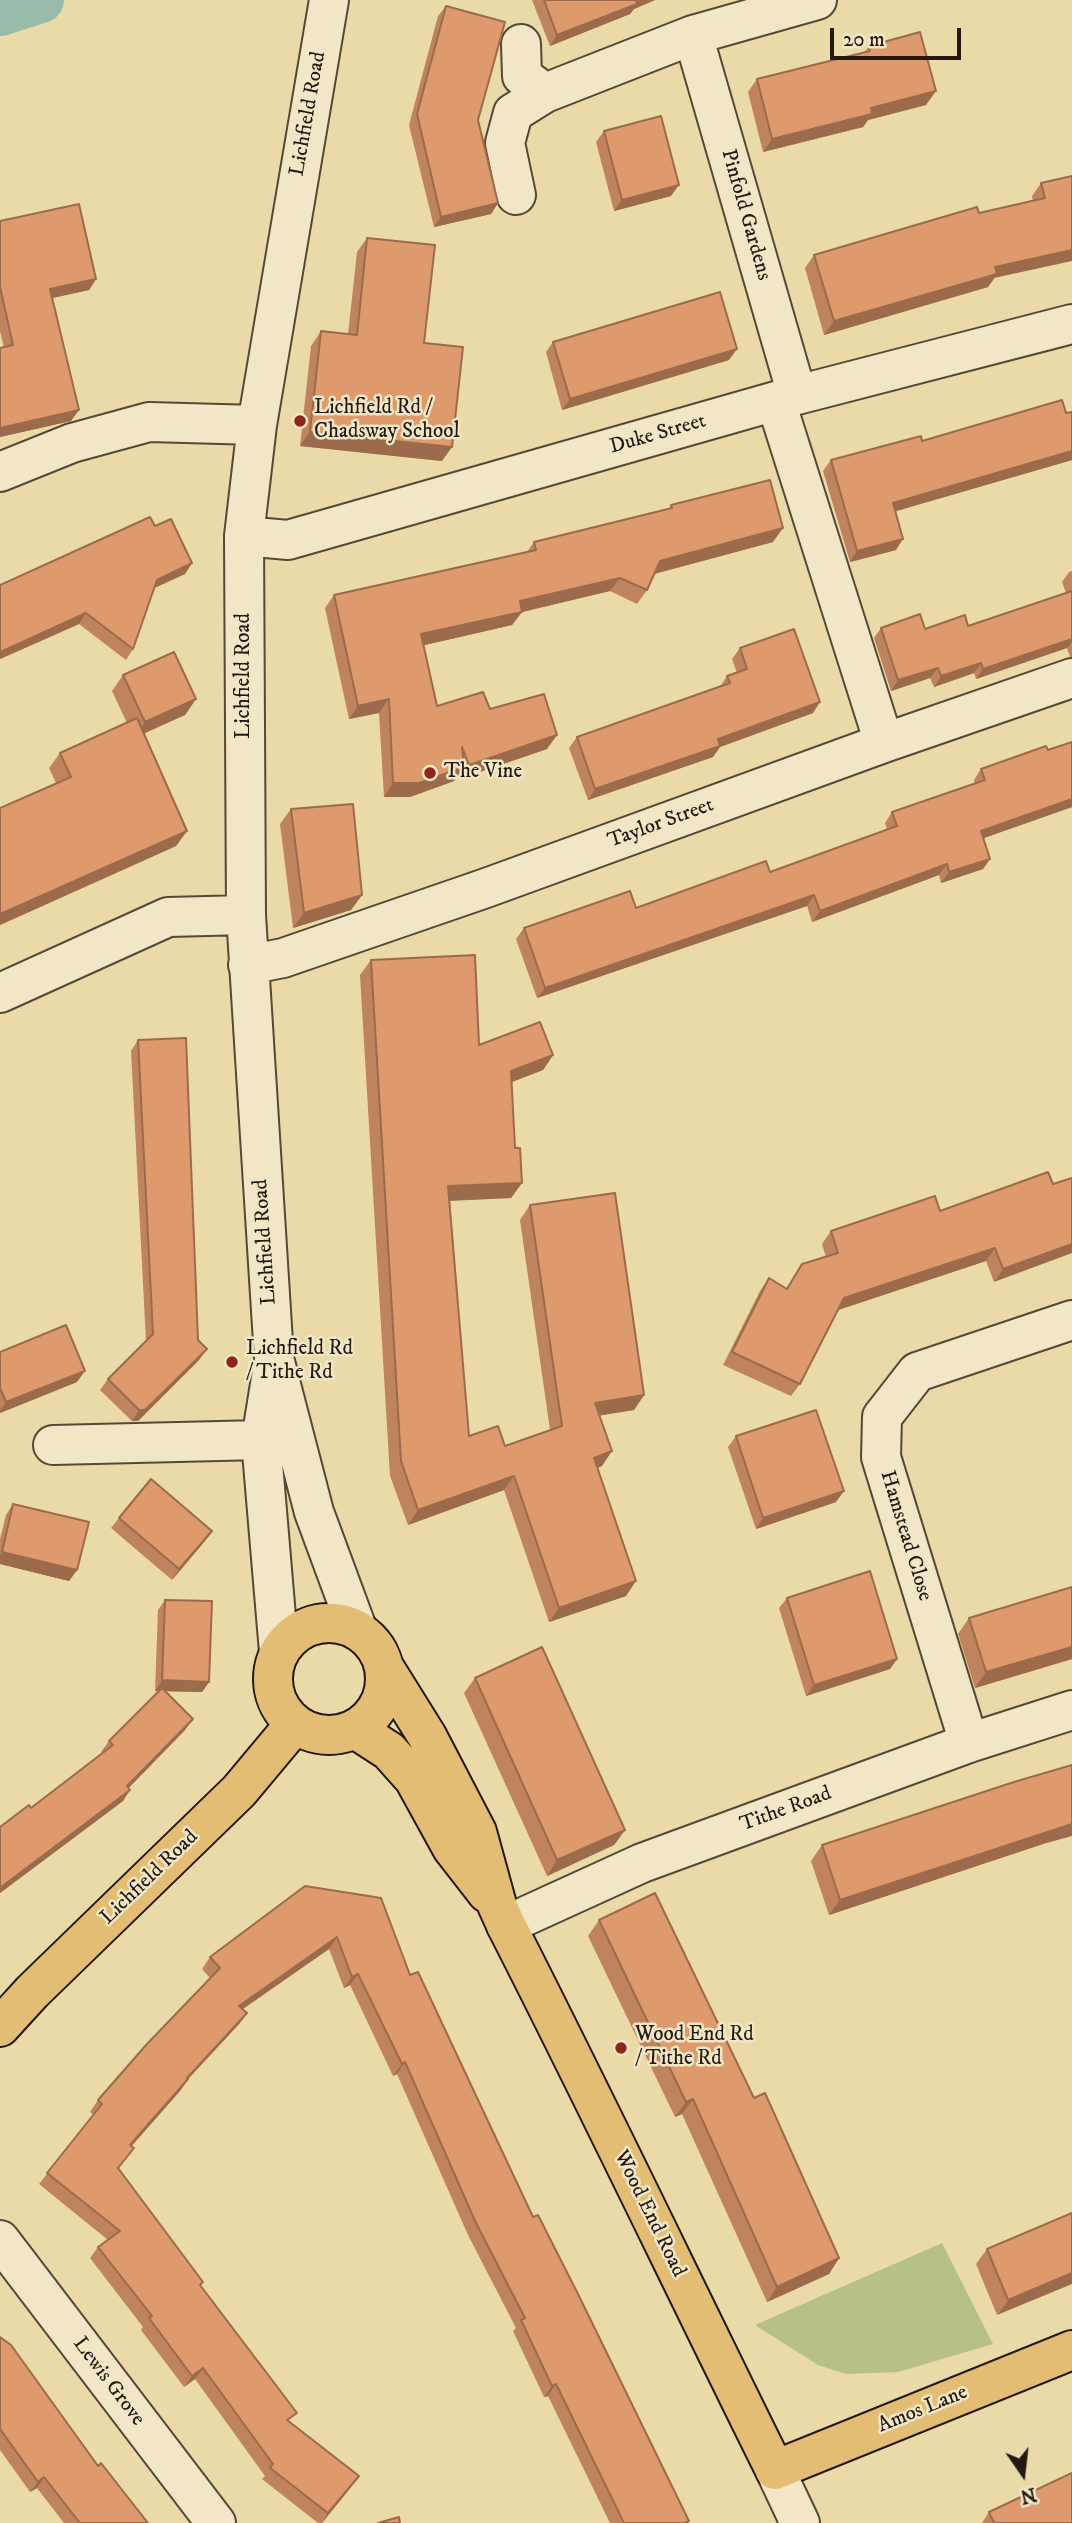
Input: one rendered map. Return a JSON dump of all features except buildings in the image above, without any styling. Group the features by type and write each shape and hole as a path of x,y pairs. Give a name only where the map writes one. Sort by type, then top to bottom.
{"main road":[{"path":"322,1623 341,1624 358,1631 369,1639 378,1651 384,1667 385,1680 380,1701 373,1713 355,1729 340,1735 308,1731 295,1724 277,1701 273,1669 279,1652 290,1637 305,1628 322,1623"},
{"name":"Wood End Road","path":"384,1667 427,1736 477,1832 501,1915"},
{"name":"Lichfield Road","path":"0,2027 32,1992 239,1791 295,1724"},
{"name":"Wood End Road","path":"355,1729 389,1751 414,1779 452,1847 501,1915 581,2072 646,2211 775,2470"},
{"name":"Amos Lane","path":"775,2470 1072,2350"}],"street":[{"name":"Lichfield Road","path":"329,0 257,425 244,536 246,915 274,1358 314,1512 358,1631"},
{"path":"516,195 505,143 513,113 545,93 693,36 817,0"},
{"name":"Pinfold Gardens","path":"693,36 787,399 884,743"},
{"path":"521,44 522,76 545,93"},
{"name":"Duke Street","path":"244,536 288,540 787,399 1072,324"},
{"path":"0,472 72,443 149,422 257,425"},
{"name":"Taylor Street","path":"248,965 283,958 486,888 884,743 1072,678"},
{"path":"0,993 168,917 246,915"},
{"name":"Hamstead Close","path":"969,1743 881,1457 882,1417 917,1372 1072,1320"},
{"name":"Lichfield Road","path":"274,1358 261,1440 279,1652"},
{"path":"53,1446 261,1440"},
{"name":"Tithe Road","path":"501,1915 969,1743 1072,1710"},
{"name":"Lewis Grove","path":"0,2240 216,2523"},
{"name":"Wood End Road","path":"775,2470 800,2523"}],"green space":[{"path":"942,2243 993,2344 898,2372 846,2374 818,2365 755,2325"}],"waterway":[{"path":"0,13 41,0"}],"place":[{"name":"Lichfield Rd / Chadsway School","path":"300,421"},
{"name":"The Vine","path":"430,773"},
{"name":"Lichfield Rd / Tithe Rd","path":"232,1362"},
{"name":"Wood End Rd / Tithe Rd","path":"621,2048"}]}
